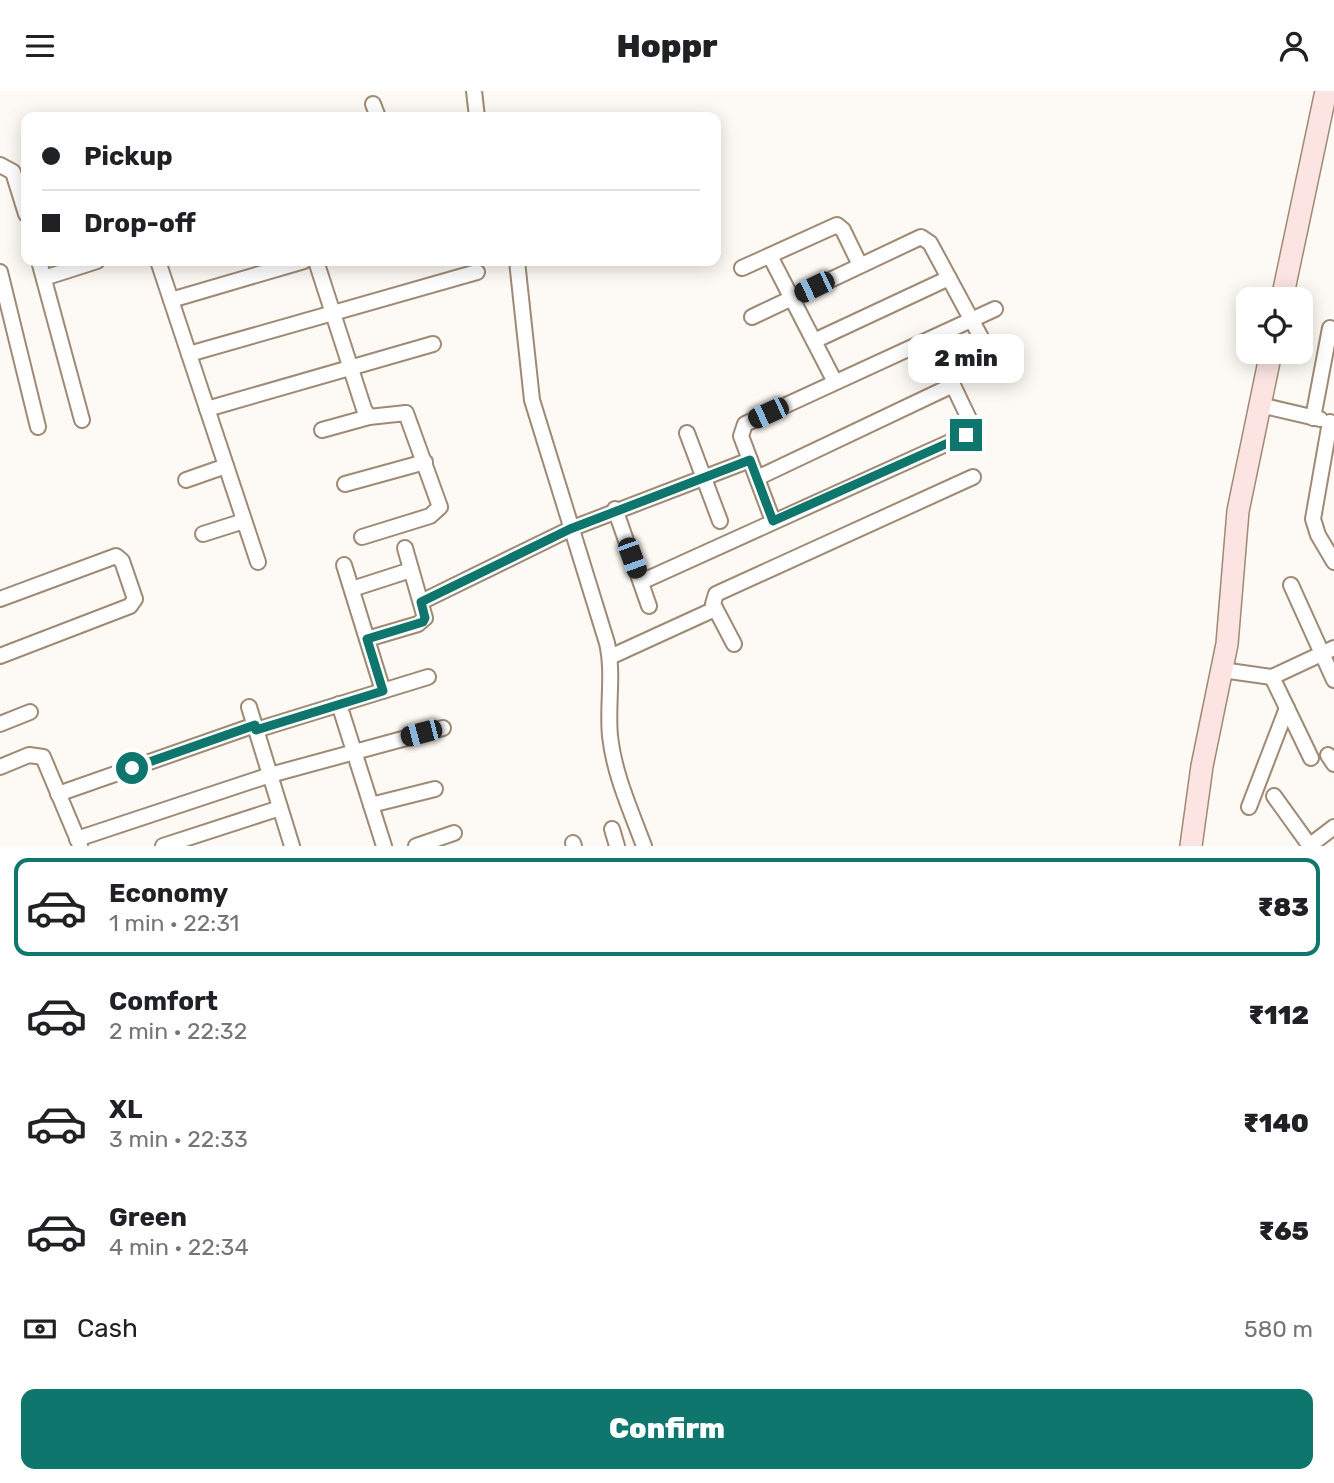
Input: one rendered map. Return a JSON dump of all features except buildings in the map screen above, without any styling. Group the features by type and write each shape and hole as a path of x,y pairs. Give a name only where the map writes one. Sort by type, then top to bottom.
{"street":[{"path":"474,91 477,112"},
{"path":"1285,287 1326,91"},
{"path":"0,165 13,172 21,198"},
{"path":"742,268 837,225 843,230 860,265"},
{"path":"752,317 920,237 930,243 991,356"},
{"path":"769,256 835,382"},
{"path":"40,266 82,420"},
{"path":"44,278 81,266"},
{"path":"160,266 258,562"},
{"path":"171,300 287,266"},
{"path":"318,266 369,417"},
{"path":"518,266 532,400 610,657 611,746 644,846"},
{"path":"0,272 38,427"},
{"path":"189,354 477,272"},
{"path":"814,341 949,278"},
{"path":"773,521 741,436 741,429 746,424 995,309"},
{"path":"1313,418 1330,328"},
{"path":"641,583 970,433 971,423 931,339"},
{"path":"207,409 433,344"},
{"path":"1191,846 1202,766 1222,670 1238,511 1269,364"},
{"path":"757,478 953,385"},
{"path":"1260,405 1332,422 1314,519 1318,535 1334,562"},
{"path":"322,430 369,417 406,413 425,462 439,501 437,512 362,537"},
{"path":"687,433 720,521"},
{"path":"421,602 615,509 750,460"},
{"path":"345,484 425,462"},
{"path":"186,480 226,466"},
{"path":"734,644 715,609 713,598 723,590 973,477"},
{"path":"615,509 649,606"},
{"path":"203,534 244,521"},
{"path":"367,639 423,622 425,618 405,548"},
{"path":"0,599 116,556 122,561 135,599 130,606 0,656"},
{"path":"344,565 383,691"},
{"path":"352,589 411,570"},
{"path":"1291,585 1327,651 1334,680"},
{"path":"610,657 715,609"},
{"path":"1222,670 1272,677 1327,651"},
{"path":"58,794 256,727 428,677"},
{"path":"1272,677 1311,758"},
{"path":"339,705 384,846"},
{"path":"249,707 292,846"},
{"path":"1250,807 1287,708"},
{"path":"0,724 30,712"},
{"path":"0,767 38,754 46,763 79,842 270,775 443,728"},
{"path":"371,805 435,789"},
{"path":"1275,796 1310,846 1334,827"},
{"path":"163,846 280,808"},
{"path":"612,829 617,846"},
{"path":"416,846 454,833"}],"route":[{"path":"132,768 255,725 256,730 383,691 367,639 423,622 425,618 421,602 540,542 615,509 750,460 773,521 966,435"}]}
